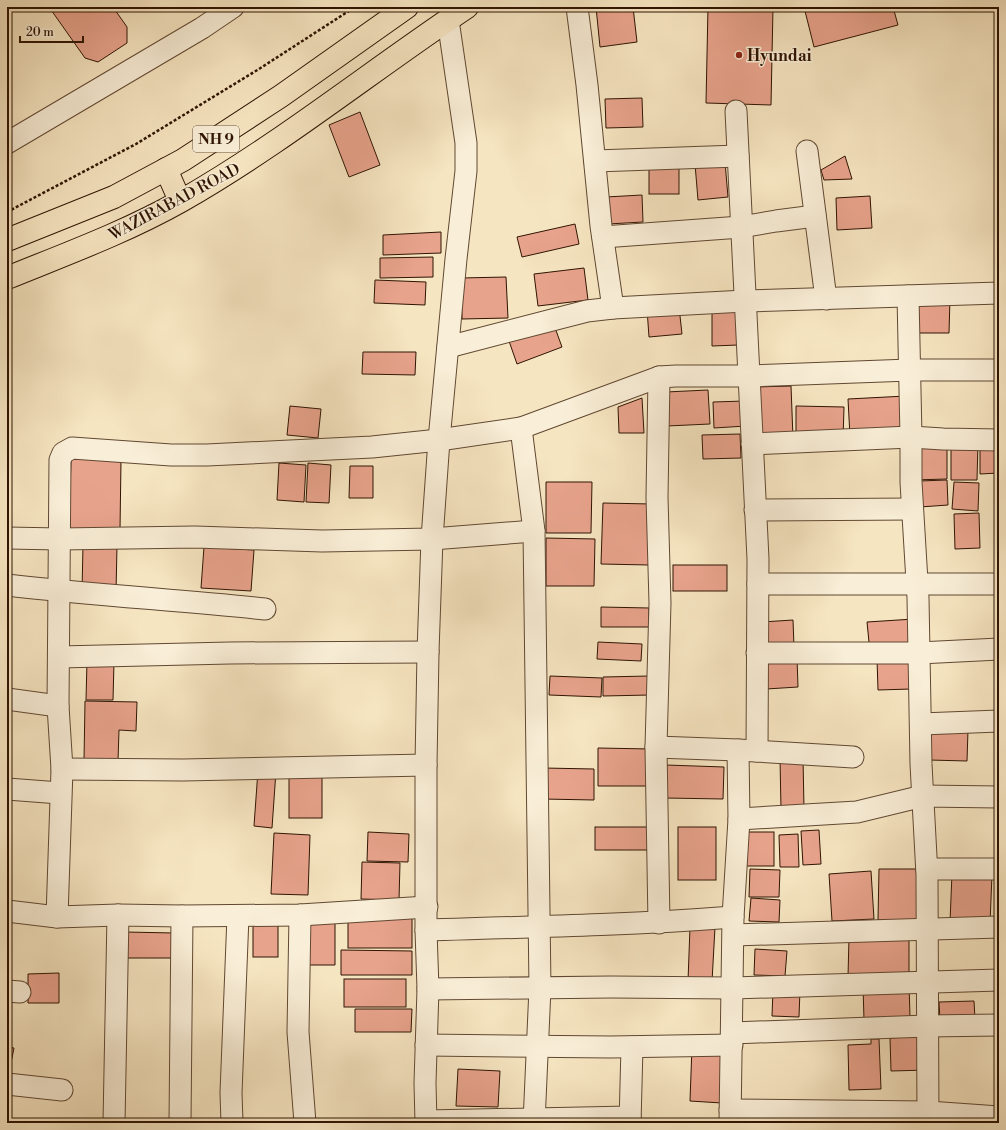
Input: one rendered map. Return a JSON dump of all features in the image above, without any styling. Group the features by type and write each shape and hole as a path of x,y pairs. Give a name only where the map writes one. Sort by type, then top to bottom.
{"main road":[{"name":"WAZIRABAD ROAD","path":"7,240 114,198 183,160 281,96 407,7"},
{"name":"WAZIRABAD ROAD","path":"7,278 114,235 180,201 251,159 467,7"},
{"path":"166,169 180,201"}],"street":[{"path":"7,143 202,28 233,7"},
{"path":"577,7 595,161 602,237 613,308"},
{"path":"448,20 466,143 466,171 439,440 432,539 426,765 426,930 428,989 426,1122 630,1120 632,1047"},
{"path":"736,111 758,584 757,653 748,750 739,819 734,926 730,1117 999,1118"},
{"path":"807,151 826,299"},
{"path":"595,161 738,156"},
{"path":"602,237 742,227 815,216"},
{"path":"448,347 587,311 613,308 745,301 999,293"},
{"path":"908,296 911,482 917,583 920,724 926,869 928,1117"},
{"path":"57,917 62,769 58,706 60,460 63,452 72,448 171,455 207,455 372,447 439,440 521,428 658,377 748,376 910,370 999,370"},
{"path":"658,377 657,497 660,603 656,748 659,923"},
{"path":"521,428 534,531 540,927 540,988 534,1121"},
{"path":"752,444 911,437 999,440"},
{"path":"755,510 912,508"},
{"path":"7,538 60,539 196,537 322,541 432,539 534,531"},
{"path":"758,584 999,584"},
{"path":"7,585 265,609"},
{"path":"757,653 919,653 999,649"},
{"path":"59,657 230,653 428,652"},
{"path":"7,699 58,706"},
{"path":"920,724 999,721"},
{"path":"656,748 748,750 853,757"},
{"path":"62,769 183,770 426,765"},
{"path":"7,789 60,793"},
{"path":"739,819 858,812 923,796 999,797"},
{"path":"926,869 999,869"},
{"path":"7,911 57,917 118,915 238,916 300,915 427,907"},
{"path":"114,1123 118,915"},
{"path":"300,915 298,1032 305,1123"},
{"path":"180,1123 182,916"},
{"path":"232,1123 238,916"},
{"path":"426,930 659,923 734,926 927,929 999,926"},
{"path":"428,989 611,987 733,988 999,980"},
{"path":"426,1045 632,1047 928,1026 999,1025"},
{"path":"7,1084 62,1090"}],"path":[{"path":"7,212 136,144 259,69 355,7"}],"building":[{"path":"49,7 113,7 127,27 127,43 98,62 85,58"},
{"path":"596,7 633,7 637,42 600,47"},
{"name":"Hyundai","path":"708,7 773,7 771,105 706,103"},
{"path":"804,7 893,7 898,25 814,47"},
{"path":"642,98 643,127 606,128 605,99"},
{"path":"360,112 380,165 349,177 329,125"},
{"path":"845,156 852,179 824,180 821,170"},
{"path":"725,162 728,197 698,200 695,164"},
{"path":"649,163 679,163 679,194 649,194"},
{"path":"642,195 643,222 608,224 606,197"},
{"path":"870,196 872,228 837,230 836,198"},
{"path":"575,224 579,244 522,257 517,237"},
{"path":"441,232 441,253 383,255 383,235"},
{"path":"433,257 433,277 380,278 380,258"},
{"path":"584,268 588,300 538,306 534,274"},
{"path":"506,277 508,318 462,319 461,278"},
{"path":"375,280 426,282 425,305 374,303"},
{"path":"916,298 950,298 949,333 916,333"},
{"path":"679,307 682,334 649,337 647,309"},
{"path":"738,311 738,345 712,346 712,312"},
{"path":"554,325 562,347 517,364 509,341"},
{"path":"363,352 416,352 415,375 362,374"},
{"path":"791,386 793,438 757,439 755,387"},
{"path":"708,390 710,424 667,426 666,392"},
{"path":"906,396 907,435 850,437 848,399"},
{"path":"642,398 644,433 619,433 618,407"},
{"path":"745,401 746,426 714,428 713,402"},
{"path":"290,406 321,409 318,438 287,435"},
{"path":"796,406 844,407 843,439 796,439"},
{"path":"740,434 741,458 703,459 702,435"},
{"path":"951,442 978,442 977,480 951,480"},
{"path":"999,442 999,473 980,474 980,443"},
{"path":"947,443 947,479 913,480 912,444"},
{"path":"71,459 121,460 120,530 69,529"},
{"path":"279,463 306,465 304,502 277,500"},
{"path":"308,463 331,465 329,503 306,502"},
{"path":"350,466 373,466 373,498 349,498"},
{"path":"947,480 948,505 920,507 919,481"},
{"path":"546,482 592,482 591,533 546,533"},
{"path":"954,482 979,483 978,511 952,509"},
{"path":"603,503 651,504 649,565 601,564"},
{"path":"979,513 980,548 955,549 954,514"},
{"path":"546,538 595,539 594,586 546,586"},
{"path":"83,544 117,545 116,593 82,592"},
{"path":"204,547 254,550 251,591 201,588"},
{"path":"673,565 727,565 727,591 673,591"},
{"path":"601,607 649,608 649,627 601,627"},
{"path":"914,619 916,648 870,652 867,622"},
{"path":"793,620 794,647 764,649 762,622"},
{"path":"598,642 642,644 641,661 597,659"},
{"path":"797,658 798,687 766,689 764,659"},
{"path":"877,659 910,659 911,689 878,690"},
{"path":"87,661 114,662 113,700 86,700"},
{"path":"550,676 602,678 601,697 549,695"},
{"path":"649,676 650,695 603,696 603,677"},
{"path":"85,701 137,702 136,731 119,730 118,761 84,760"},
{"path":"930,729 968,730 967,761 929,760"},
{"path":"598,748 651,749 651,786 598,786"},
{"path":"780,757 803,757 804,809 781,810"},
{"path":"666,765 724,767 723,799 665,798"},
{"path":"544,768 594,769 594,800 543,799"},
{"path":"258,770 276,771 272,828 254,826"},
{"path":"289,772 322,772 322,818 289,818"},
{"path":"595,827 648,827 648,850 595,850"},
{"path":"678,827 716,827 716,880 678,880"},
{"path":"819,830 821,864 803,865 801,831"},
{"path":"368,832 409,834 408,862 367,861"},
{"path":"745,832 774,832 774,866 745,866"},
{"path":"274,833 310,835 308,895 271,894"},
{"path":"798,834 799,867 780,867 779,835"},
{"path":"362,862 400,863 399,900 361,899"},
{"path":"750,869 780,870 779,897 749,897"},
{"path":"879,869 919,869 918,920 878,920"},
{"path":"871,871 874,919 832,921 829,874"},
{"path":"952,873 992,874 990,924 950,922"},
{"path":"751,898 780,900 779,922 749,921"},
{"path":"348,914 412,914 412,948 348,948"},
{"path":"253,920 278,920 278,957 253,957"},
{"path":"309,921 335,922 335,965 309,965"},
{"path":"690,927 715,927 712,982 688,981"},
{"path":"125,932 174,933 173,958 125,958"},
{"path":"849,937 909,937 909,977 848,977"},
{"path":"755,949 787,951 785,976 754,975"},
{"path":"341,950 412,951 412,975 341,975"},
{"path":"59,973 59,1003 28,1003 28,974"},
{"path":"344,979 406,979 406,1007 344,1007"},
{"path":"909,984 910,1017 864,1020 863,986"},
{"path":"773,990 800,990 799,1017 772,1016"},
{"path":"974,1001 975,1019 940,1020 939,1002"},
{"path":"355,1009 412,1009 411,1032 355,1032"},
{"path":"926,1036 928,1070 891,1071 890,1038"},
{"path":"871,1039 879,1039 881,1089 849,1090 848,1045 871,1044"},
{"path":"692,1046 724,1048 722,1103 690,1101"},
{"path":"7,1047 14,1048 7,1083"},
{"path":"458,1069 500,1071 498,1107 456,1106"}],"place":[{"name":"Hyundai","path":"739,55"}]}
